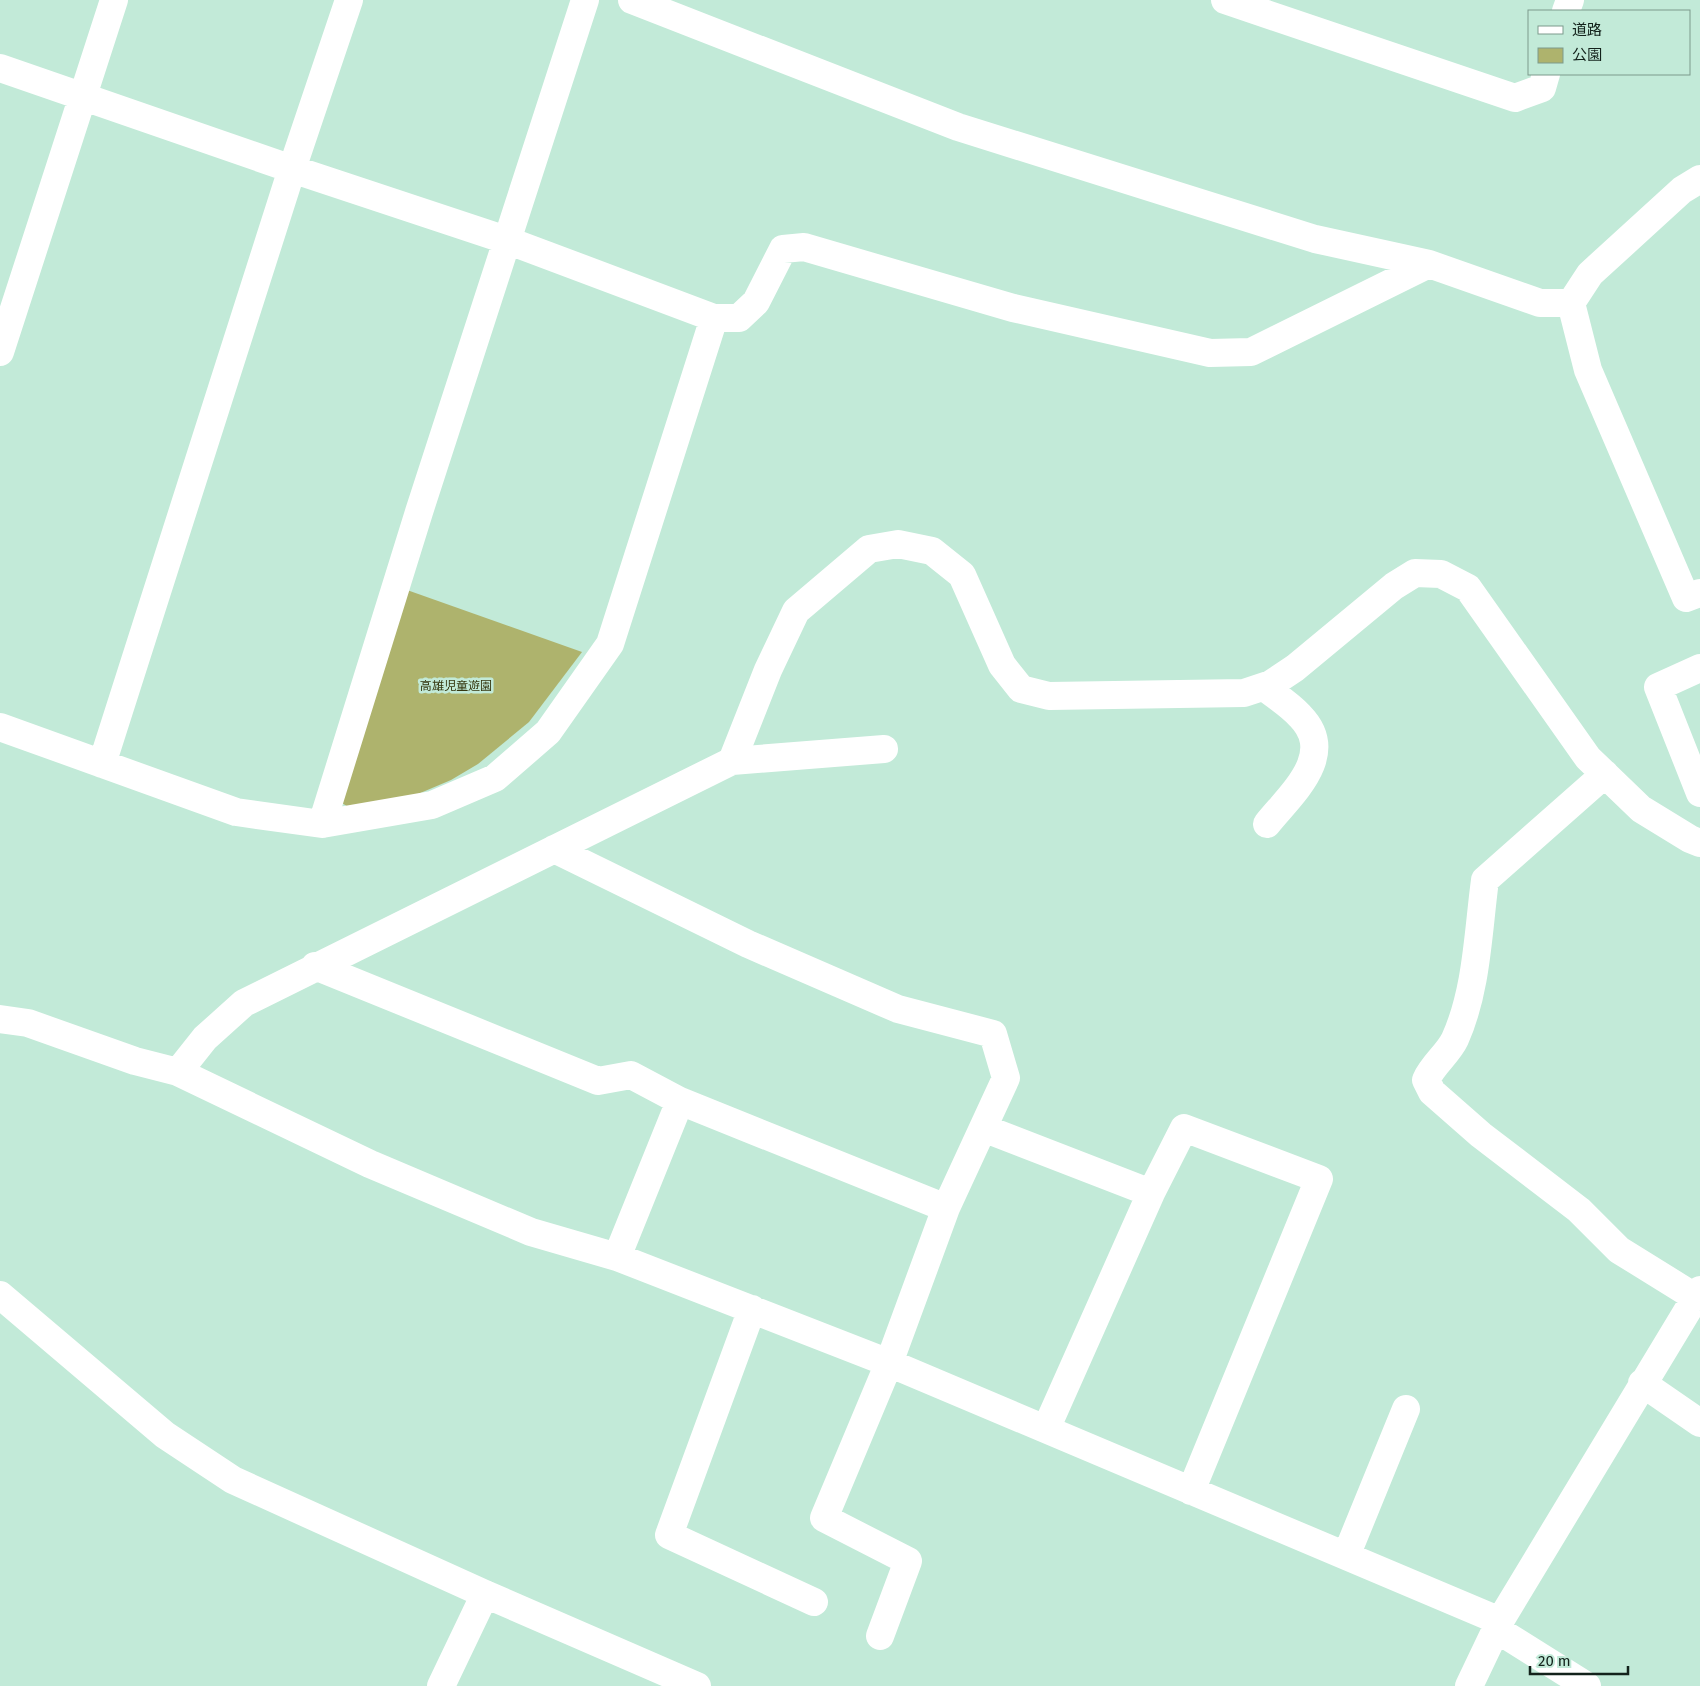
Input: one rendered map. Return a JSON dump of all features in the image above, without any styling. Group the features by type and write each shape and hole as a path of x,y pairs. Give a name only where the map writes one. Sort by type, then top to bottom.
{"street":[{"path":"0,352 9,295 84,95 114,0"},
{"path":"102,764 292,169 350,0"},
{"path":"322,824 420,512 509,241 585,0"},
{"path":"1225,0 1515,98 1542,88 1546,75"},
{"path":"642,2 958,127 1314,239 1429,264 1540,303 1572,303"},
{"path":"0,68 84,95 292,169 509,241 714,318 739,318 756,302 782,249 804,247 1013,308 1210,353 1251,352 1429,264"},
{"path":"1700,179 1682,190 1590,274 1572,303 1588,370 1686,598 1700,593"},
{"path":"0,727 236,812 322,824 432,805 495,778 548,732 610,644 714,318"},
{"path":"732,760 768,670 796,611 868,549 898,544 932,551 962,575 1002,665 1021,689 1049,696 1244,693 1264,687 1295,668 1394,586 1415,573 1441,574 1468,588 1588,758 1641,809 1690,839 1700,843"},
{"path":"1700,668 1658,687 1700,792"},
{"path":"1264,687 1301,717 1312,737 1315,752 1310,770 1267,824"},
{"path":"178,1072 205,1038 244,1003 732,760 884,750"},
{"path":"1469,1686 1498,1625 1642,1383 1698,1293 1619,1250 1579,1210 1481,1135 1432,1092 1426,1080 1432,1067 1454,1041 1468,1005 1485,880 1605,774"},
{"path":"554,849 748,944 889,1005 993,1034 1006,1078 946,1208 889,1363 824,1518 908,1561 880,1636"},
{"path":"315,966 598,1081 631,1075 680,1101 946,1208"},
{"path":"0,1019 28,1023 135,1061 178,1072 370,1164 531,1232 617,1257 889,1363 1346,1556 1498,1625 1587,1686"},
{"path":"617,1257 680,1101"},
{"path":"983,1128 1151,1193"},
{"path":"1046,1429 1151,1193 1184,1128 1320,1179 1191,1491"},
{"path":"0,1295 165,1435 233,1480 485,1594 697,1686"},
{"path":"752,1309 669,1535 814,1602"},
{"path":"1642,1383 1700,1424"},
{"path":"1346,1556 1406,1410"},
{"path":"441,1686 485,1594"}],"green space":[{"name":"高雄児童遊園","path":"407,590 582,652 529,722 478,764 451,780 418,794 353,810 342,803"}]}
